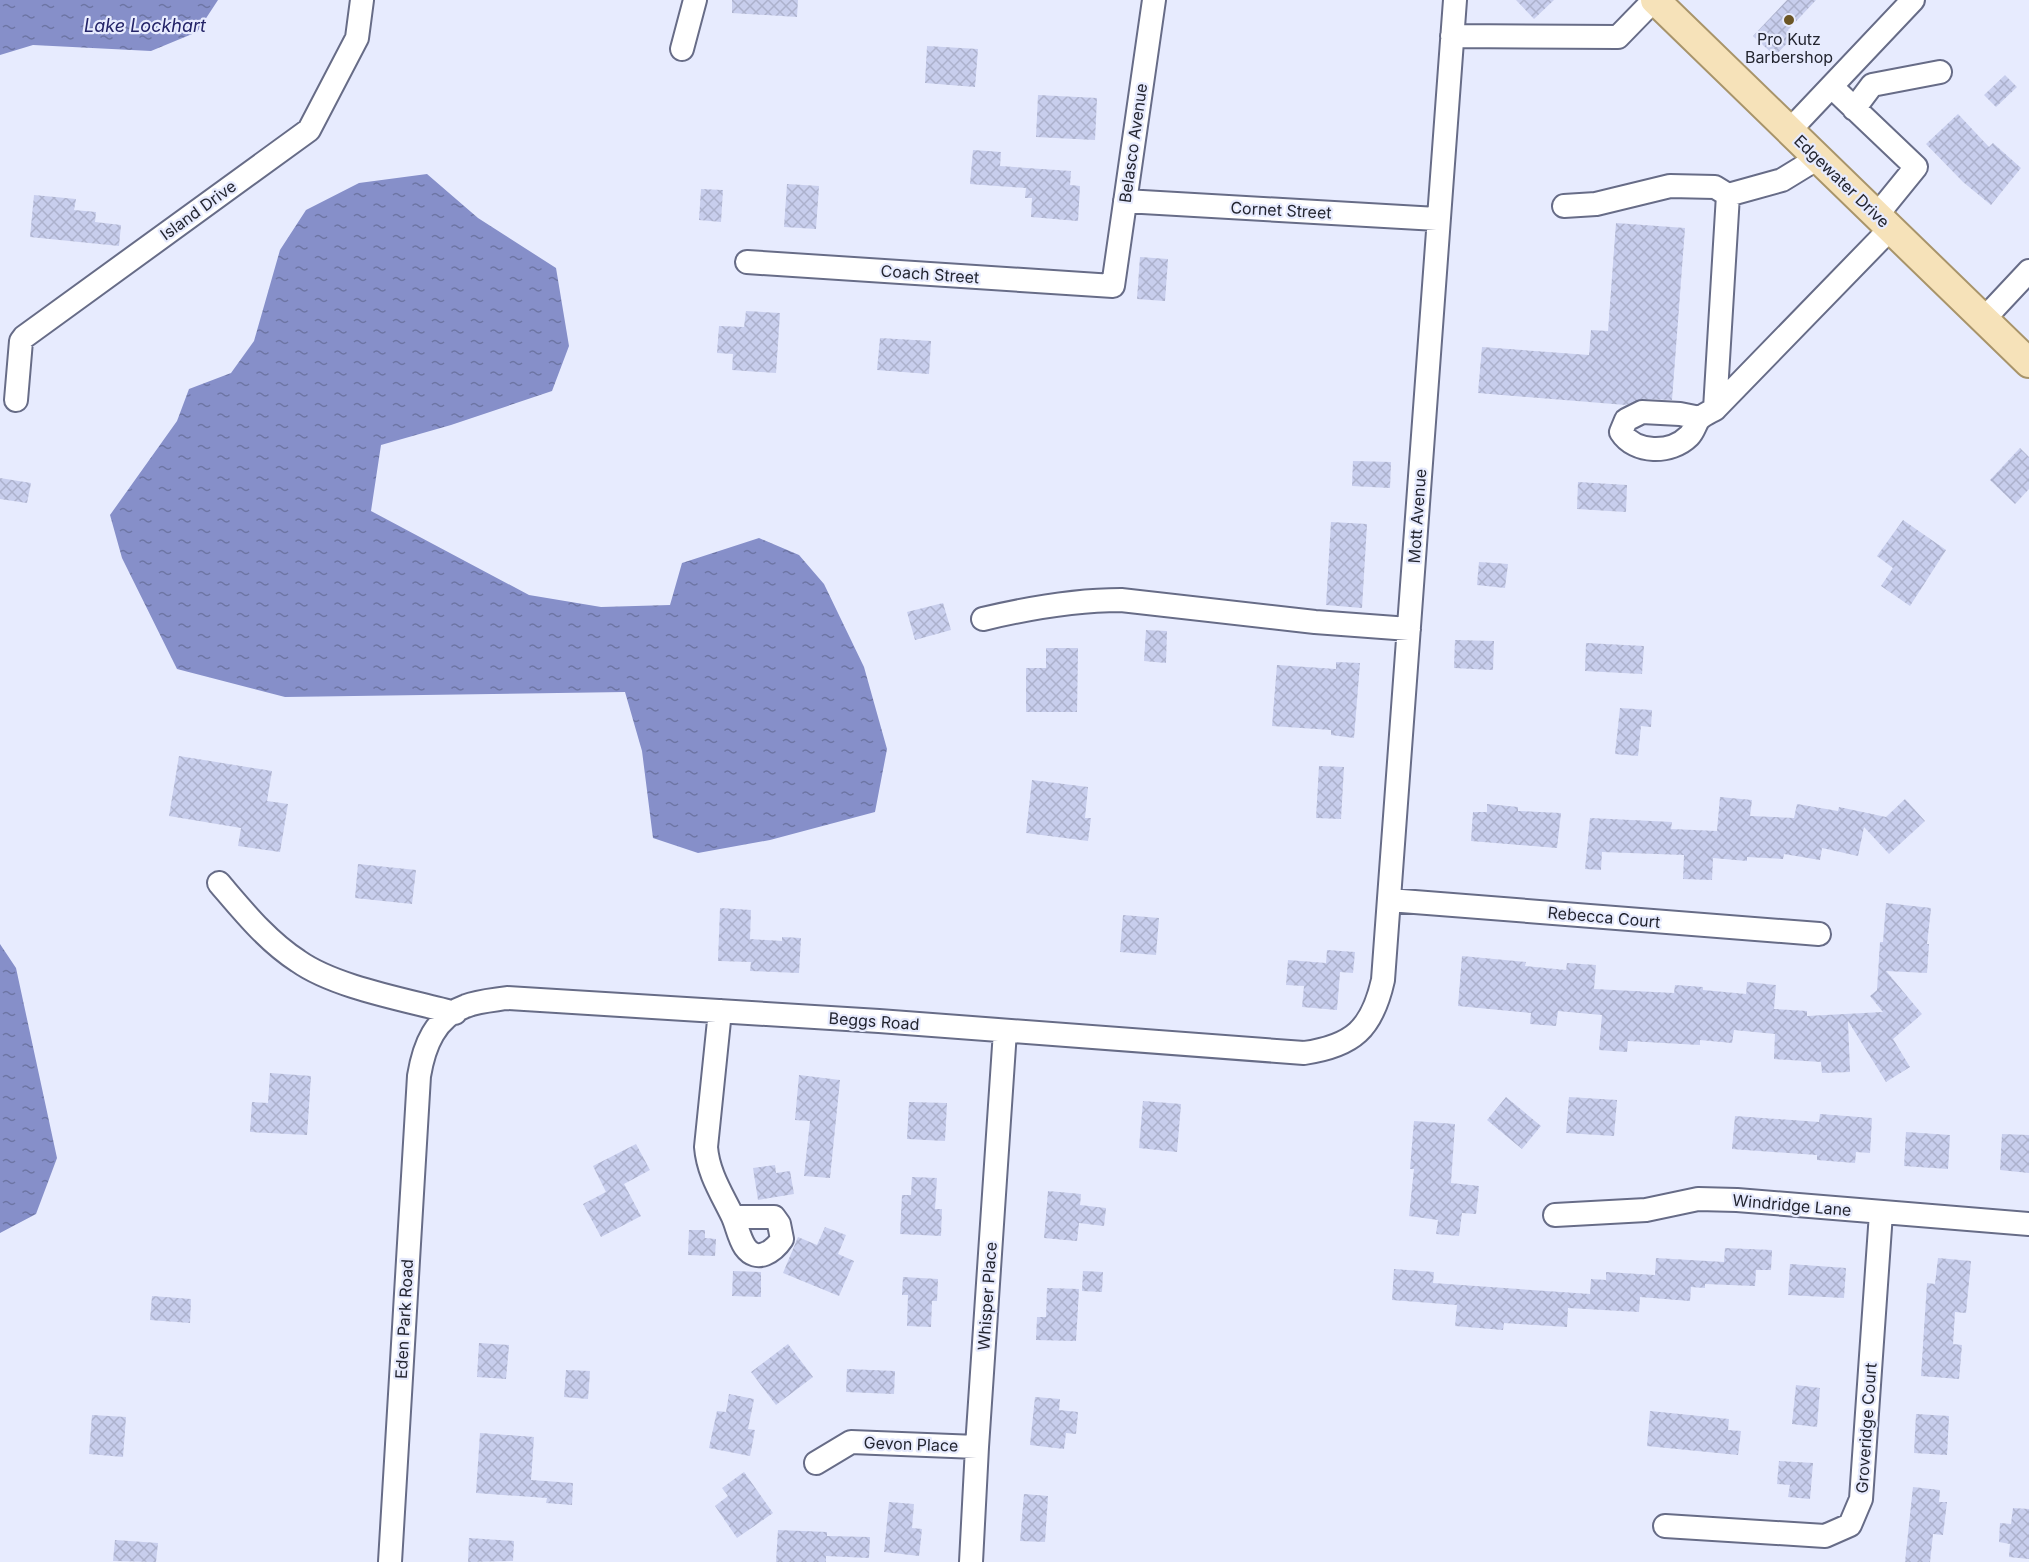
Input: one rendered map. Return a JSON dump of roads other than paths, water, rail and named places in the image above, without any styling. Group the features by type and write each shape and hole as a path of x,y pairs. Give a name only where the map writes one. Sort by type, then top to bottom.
{"main road":[{"name":"Edgewater Drive","path":"1655,0 2029,363"}],"street":[{"name":"Island Drive","path":"16,400 21,341 24,337 309,130 357,38 362,0"},
{"path":"682,49 695,0"},
{"name":"Belasco Avenue","path":"1113,286 1154,0"},
{"name":"Mott Avenue","path":"1364,1027 1377,1005 1383,980 1437,219 1455,0"},
{"path":"1452,36 1618,37 1655,0"},
{"path":"1790,130 1913,0"},
{"path":"1854,109 1872,85 1940,72"},
{"path":"1728,195 1708,413 1884,221 1916,167 1832,87"},
{"path":"1564,206 1596,204 1670,186 1715,187 1728,195 1782,180 1818,158"},
{"name":"Cornet Street","path":"1125,201 1437,219"},
{"name":"Coach Street","path":"747,262 1113,286"},
{"path":"1984,319 2029,271"},
{"path":"983,619 1046,606 1097,600 1122,600 1315,622 1409,629"},
{"path":"219,883 255,924 298,962 336,981 455,1013"},
{"name":"Rebecca Court","path":"1389,900 1819,934"},
{"name":"Beggs Road","path":"419,1076 424,1051 440,1022 465,1006 507,998 1304,1053 1329,1049 1349,1039 1364,1027"},
{"path":"720,1011 706,1148 707,1160 723,1200 733,1217"},
{"name":"Whisper Place","path":"971,1562 1005,1031"},
{"name":"Eden Park Road","path":"390,1562 419,1076"},
{"name":"Windridge Lane","path":"1555,1215 1646,1210 1698,1199 1737,1200 2029,1224"},
{"name":"Groveridge Court","path":"1665,1526 1825,1536 1850,1525 1862,1499 1881,1213"},
{"name":"Gevon Place","path":"816,1463 851,1442 977,1447"}],"water":[{"name":"Lake Lockhart","path":"0,0 218,0 197,32 151,51 33,45 0,55"},
{"path":"427,174 478,218 556,268 569,346 552,391 451,425 381,445 371,511 529,595 601,607 670,605 682,563 759,538 799,555 824,584 864,667 887,749 875,812 770,840 698,853 653,838 642,751 625,692 285,697 177,669 122,558 110,515 177,421 189,389 231,373 254,341 280,250 306,210 359,183"},
{"path":"0,944 16,968 57,1158 36,1214 0,1233"}],"place":[{"name":"Pro Kutz Barbershop","path":"1789,20"}]}
